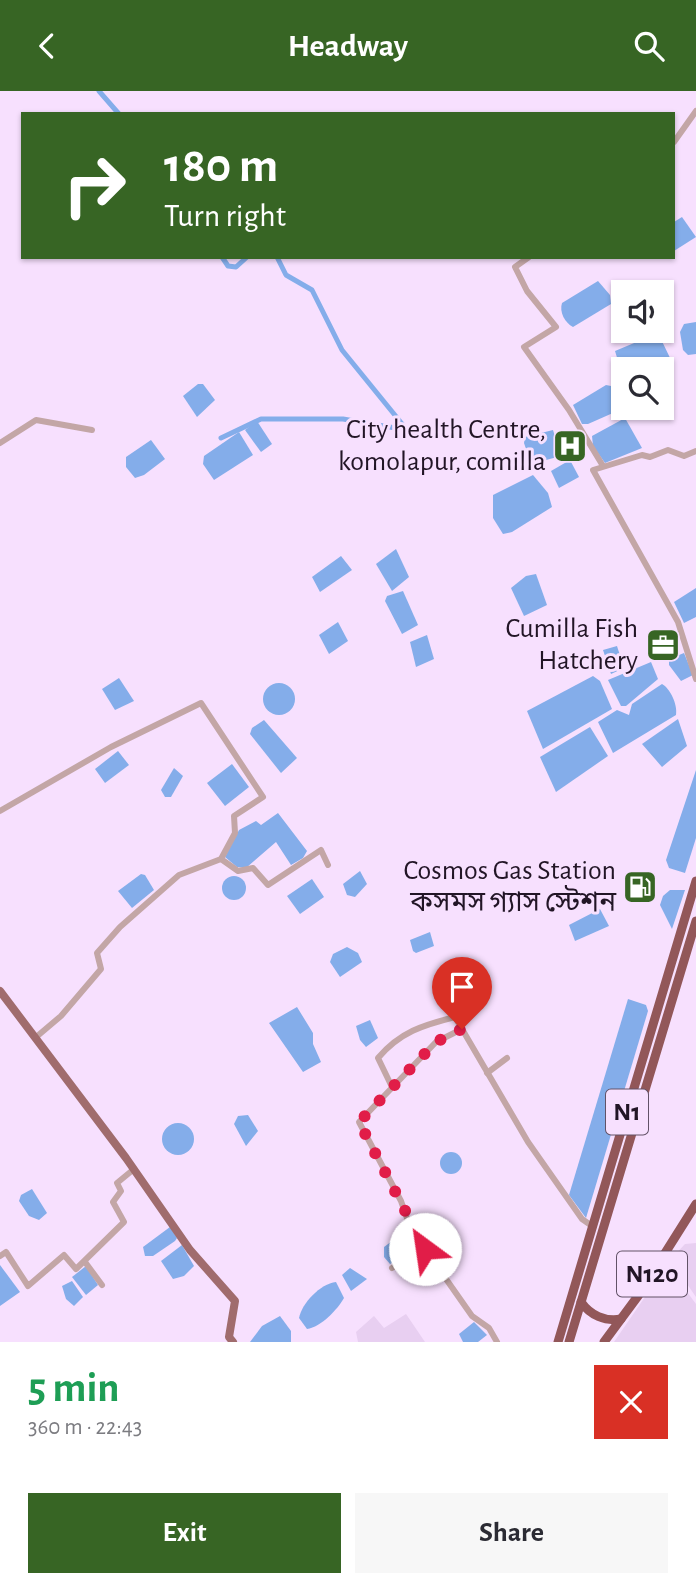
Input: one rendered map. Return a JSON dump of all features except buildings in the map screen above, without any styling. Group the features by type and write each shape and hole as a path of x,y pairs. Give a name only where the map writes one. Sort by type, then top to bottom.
{"highway":[{"name":"N1","path":"558,1342 696,881"},
{"name":"N1","path":"569,1342 696,921"},
{"name":"N120","path":"604,1342 696,1204"},
{"name":"N120","path":"581,1301 592,1315 612,1320 621,1319"}],"main road":[{"path":"0,991 134,1169 190,1250 235,1301 229,1337 233,1342"}],"street":[{"path":"675,141 696,111"},
{"path":"526,259 515,267 527,291 556,327 524,347 569,410 603,467"},
{"path":"0,443 36,420 92,430"},
{"path":"696,451 684,456 668,450 593,470 678,622 696,679"},
{"path":"0,811 111,747 201,703 262,797 234,816 235,833 221,859 178,876 120,927 97,953 101,969 61,1016 35,1038"},
{"path":"221,859 238,871 253,868 268,885 321,851 328,865"},
{"path":"465,1001 454,1006 455,1017 527,1142 582,1219 592,1226"},
{"path":"392,1087 378,1058 388,1045 407,1032 455,1017"},
{"path":"462,1029 436,1042 359,1122 425,1249 472,1316 489,1328 497,1342"},
{"path":"487,1073 507,1058"},
{"path":"0,1256 6,1252 27,1286 64,1255 76,1269 124,1222 113,1202 121,1191 117,1183 134,1169"},
{"path":"392,1268 425,1249"},
{"path":"85,1262 102,1285"}],"shaded area":[{"path":"696,1243 696,1297 676,1268 673,1257 685,1244"},
{"path":"667,1265 696,1304 696,1342 614,1342"},
{"path":"406,1314 425,1342 358,1342 356,1332 374,1316 384,1328"}],"water":[{"path":"682,217 696,237 675,250 675,221"},
{"path":"598,281 610,295 611,304 573,327 563,317 562,303"},
{"path":"696,322 696,354 688,355 683,350 680,332 684,324"},
{"path":"634,343 663,343 670,357 617,357 615,351"},
{"path":"198,384 203,384 215,400 197,417 183,396"},
{"path":"606,385 611,386 611,414 582,424 573,405"},
{"path":"626,420 642,448 605,463 593,446 592,436"},
{"path":"257,421 272,444 261,452 245,430"},
{"path":"553,430 561,456 531,464 524,443 525,437"},
{"path":"239,432 253,455 214,480 203,464 204,456"},
{"path":"151,440 165,459 144,475 135,478 126,467 126,457"},
{"path":"570,460 579,477 559,488 551,471"},
{"path":"533,475 548,493 552,507 512,532 503,534 493,518 493,495"},
{"path":"396,549 409,577 392,591 376,564"},
{"path":"341,556 352,570 320,592 312,577"},
{"path":"536,574 547,605 524,616 511,588 526,576"},
{"path":"696,588 696,617 684,623 674,602"},
{"path":"403,591 418,625 402,634 385,601 387,596"},
{"path":"338,622 348,641 329,654 319,635"},
{"path":"427,635 434,659 416,667 410,642"},
{"path":"617,646 624,668 611,674 603,650"},
{"path":"684,653 693,675 681,681 669,665 669,659"},
{"path":"651,662 658,679 626,706 621,706 608,680"},
{"path":"593,676 600,681 612,709 543,749 527,711"},
{"path":"119,678 134,701 115,710 102,689"},
{"path":"279,683 291,687 295,699 291,711 279,715 267,711 263,699 267,687"},
{"path":"662,684 673,697 676,715 613,753 598,722 617,710 629,715 632,704"},
{"path":"678,719 687,746 662,767 642,744"},
{"path":"264,720 297,758 281,773 250,734 252,728"},
{"path":"590,727 608,756 556,792 540,757"},
{"path":"118,751 129,765 105,783 95,769"},
{"path":"232,764 249,787 225,806 207,783"},
{"path":"174,768 183,776 171,797 165,797 161,790"},
{"path":"696,770 696,838 685,873 669,868 666,860"},
{"path":"278,813 307,851 303,858 291,865 276,842 246,868 237,867 225,857 239,830 256,821 261,825"},
{"path":"360,871 367,884 355,897 347,895 343,884"},
{"path":"141,874 145,875 154,890 132,908 118,891"},
{"path":"234,876 243,879 246,888 243,897 234,900 225,897 222,888 225,879"},
{"path":"312,879 324,897 300,914 287,896"},
{"path":"670,890 685,890 672,929 660,905 663,896"},
{"path":"600,909 609,926 575,941 569,925"},
{"path":"430,932 434,946 416,953 413,951 410,940"},
{"path":"347,947 358,953 362,962 340,977 330,962 333,954"},
{"path":"628,999 646,1005 648,1011 586,1218 569,1195"},
{"path":"297,1007 313,1033 313,1044 321,1062 303,1072 269,1023"},
{"path":"370,1020 378,1038 366,1047 360,1040 356,1026"},
{"path":"248,1115 258,1131 246,1146 234,1124 238,1116"},
{"path":"178,1123 190,1127 194,1139 190,1151 178,1155 166,1151 162,1139 166,1127"},
{"path":"451,1152 459,1155 462,1163 459,1171 451,1174 443,1171 440,1163 443,1155"},
{"path":"32,1189 47,1213 39,1220 29,1216 19,1201 21,1195"},
{"path":"170,1227 177,1238 175,1241 153,1256 145,1256 143,1247"},
{"path":"407,1230 414,1240 415,1251 390,1264 384,1257 384,1247"},
{"path":"182,1245 194,1266 184,1276 173,1279 161,1261"},
{"path":"0,1265 20,1292 0,1306"},
{"path":"86,1266 98,1285 86,1295 72,1277"},
{"path":"350,1268 367,1279 351,1291 342,1275"},
{"path":"72,1281 83,1297 74,1306 66,1299 62,1286"},
{"path":"336,1282 344,1298 328,1317 307,1329 299,1318 304,1306 318,1290"},
{"path":"280,1316 291,1331 291,1342 250,1342 262,1326"},
{"path":"474,1322 487,1335 478,1342 463,1342 459,1334"}],"waterway":[{"path":"99,91 117,112"},
{"path":"223,259 228,266 236,267 245,259"},
{"path":"221,438 261,419 343,419 407,430 342,350 312,290 286,275 278,259"}],"place":[{"name":"City health Centre, komolapur, comilla","path":"570,446"},
{"name":"Cumilla Fish Hatchery","path":"663,645"},
{"name":"Cosmos Gas Station কসমস গ্যাস স্টেশন","path":"640,887"}],"route":[{"path":"425,1249 408,1221 401,1201 359,1122 436,1042 462,1029"}]}
